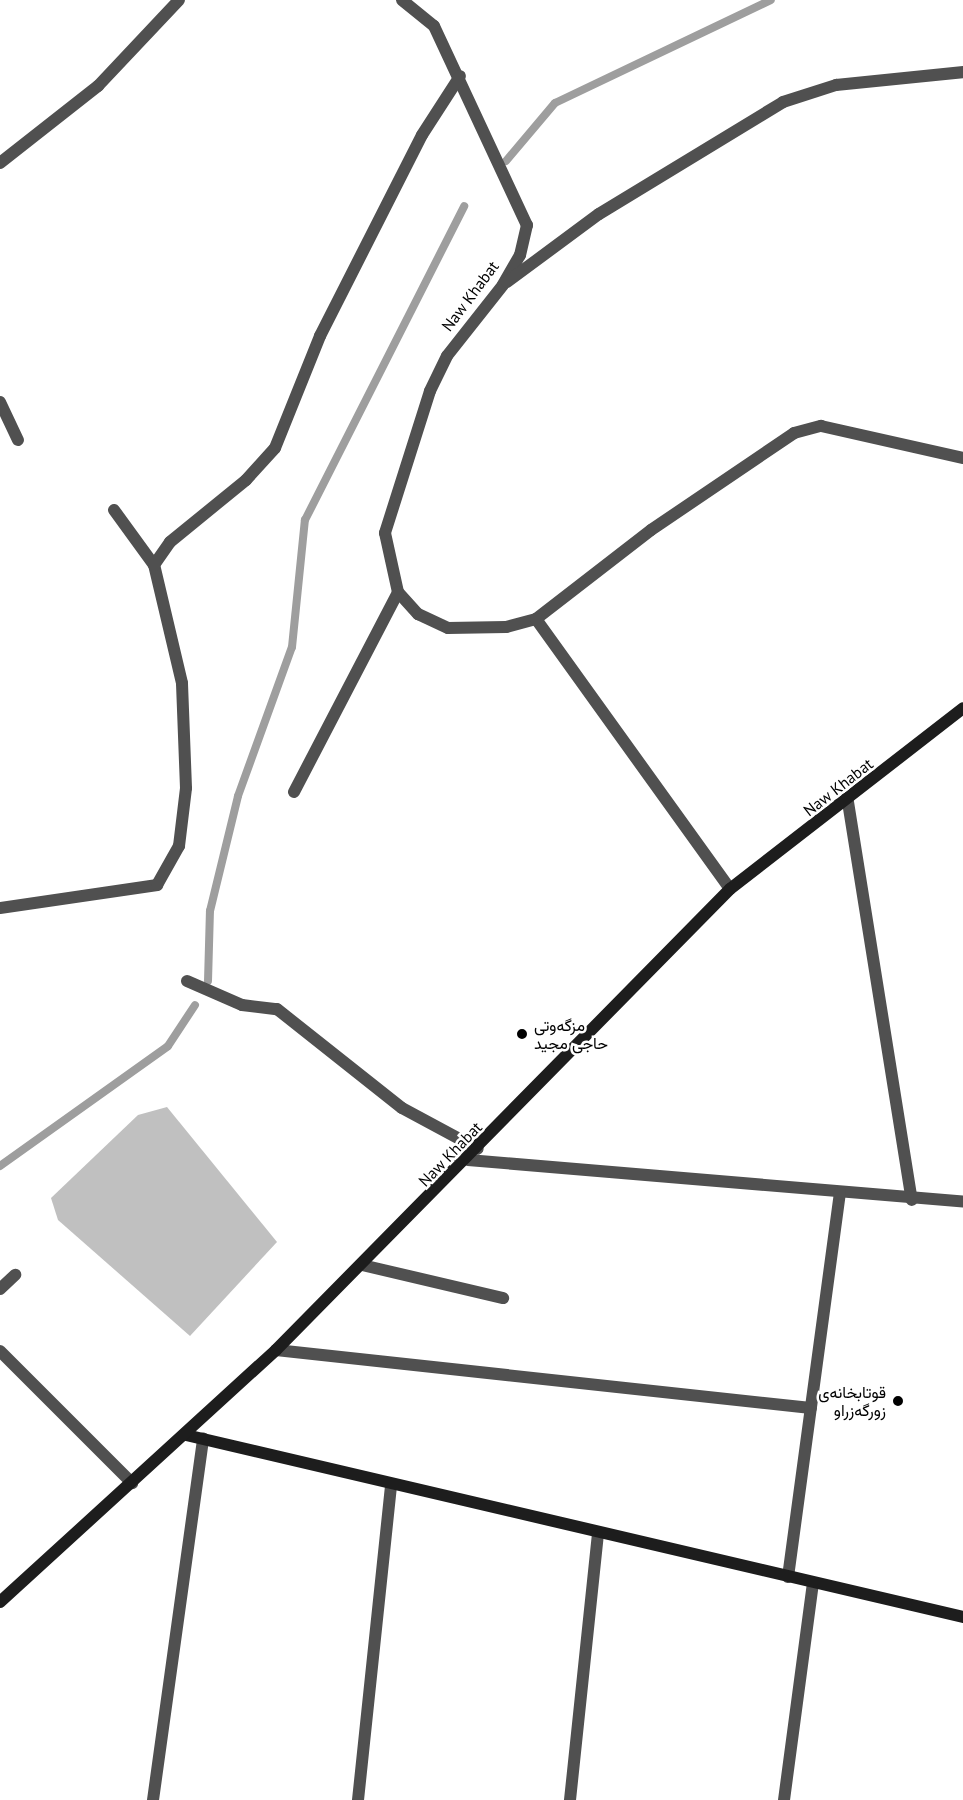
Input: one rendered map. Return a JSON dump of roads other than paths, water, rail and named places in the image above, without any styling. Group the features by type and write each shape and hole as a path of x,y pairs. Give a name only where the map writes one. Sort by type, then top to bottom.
{"street":[{"path":"0,163 98,86 179,0"},
{"name":"Naw Khabat","path":"398,592 385,533 430,391 453,347 503,285 520,255 527,225 460,76 434,26 402,0"},
{"path":"503,285 599,214 783,102 836,85 963,72"},
{"path":"154,565 170,542 246,480 275,448 361,255 422,135 460,76"},
{"path":"0,402 18,440"},
{"path":"294,792 398,592 418,614 448,628 506,627 536,619 651,530 794,433 820,426 963,458"},
{"path":"1,906 158,885 179,846 186,788 182,683 154,565 114,510"},
{"path":"536,619 730,889"},
{"name":"Naw Khabat","path":"0,1602 186,1435 276,1350 468,1160 730,889 848,802 963,708"},
{"path":"848,802 912,1200"},
{"path":"188,981 242,1005 277,1009 402,1108 478,1149"},
{"path":"468,1160 912,1200 963,1202"},
{"path":"788,1577 840,1193"},
{"path":"362,1265 503,1298"},
{"path":"0,1289 15,1275"},
{"path":"276,1350 811,1408"},
{"path":"0,1351 132,1483"},
{"path":"186,1435 598,1534 963,1617"},
{"path":"153,1800 203,1438"},
{"path":"358,1800 391,1485"},
{"path":"570,1800 598,1534"},
{"path":"784,1800 813,1583"}],"waterway":[{"path":"506,161 555,103 771,0"},
{"path":"208,981 210,911 238,796 292,647 305,520 464,206"},
{"path":"0,1166 168,1046 195,1005"}],"place":[{"name":"مزگەوتى حاجى مجيد","path":"522,1034"},
{"name":"قوتابخانەی زورگەزراو","path":"898,1401"}]}
